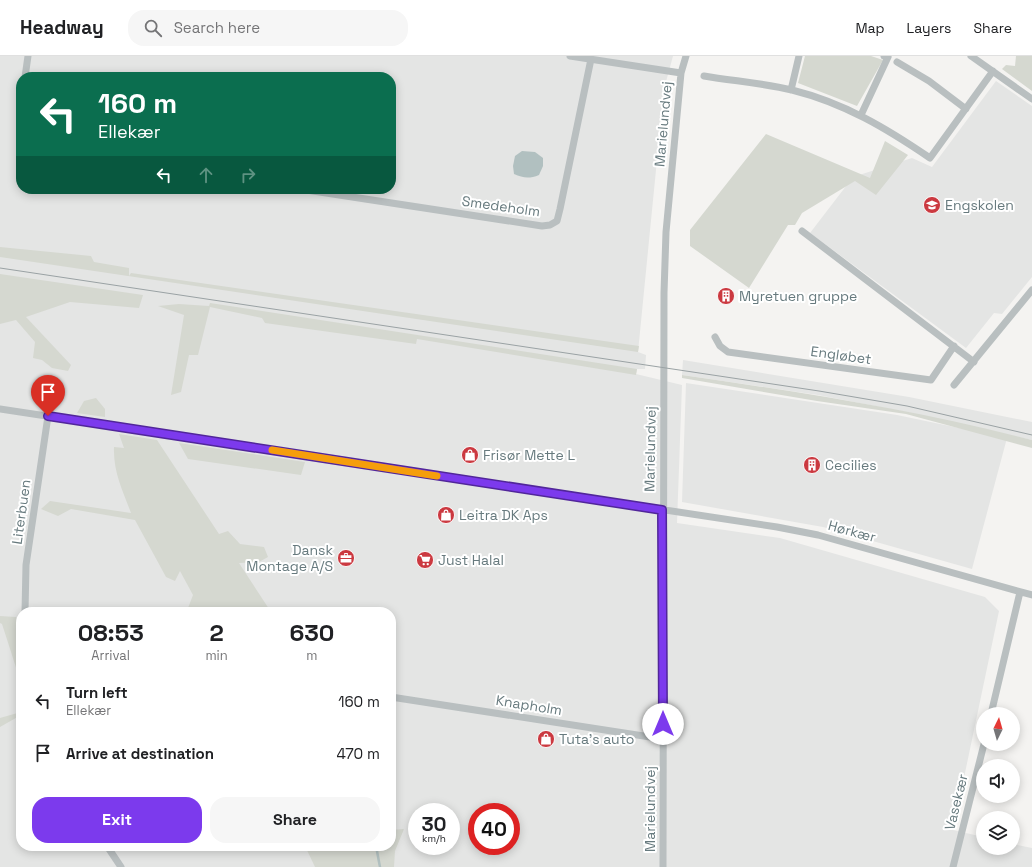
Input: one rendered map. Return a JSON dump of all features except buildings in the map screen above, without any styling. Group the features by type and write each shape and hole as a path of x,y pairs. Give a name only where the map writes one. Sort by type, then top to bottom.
{"street":[{"path":"26,72 28,56"},
{"path":"570,56 681,73"},
{"name":"Marielundvej","path":"663,867 662,510 666,232 681,73 686,56"},
{"path":"791,90 799,56"},
{"path":"860,115 888,57 884,56"},
{"path":"971,56 1032,99"},
{"name":"Smedeholm","path":"333,194 542,226 550,225 557,221 560,209 591,59"},
{"path":"897,62 929,81 966,109"},
{"path":"704,76 791,90 860,115 890,130 930,158 993,71"},
{"path":"802,231 974,362"},
{"path":"954,384 974,362 1032,290"},
{"name":"Engløbet","path":"715,337 720,346 728,352 930,380 954,346"},
{"name":"Hørkær","path":"0,409 777,527 818,535 1032,595"},
{"name":"Literbuen","path":"25,607 26,565 48,416"},
{"path":"993,707 1020,592"},
{"name":"Knapholm","path":"396,698 663,739"},
{"name":"Vasekær","path":"953,867 982,751"},
{"path":"111,851 120,867"}],"shaded area":[{"path":"0,56 673,56 664,89 638,352 646,355 645,369 637,369 636,374 682,385 677,523 780,538 985,597 999,611 979,707 976,707 976,720 953,830 976,835 976,855 1020,855 1020,845 1032,848 1032,867 0,867"},
{"path":"805,56 871,56 883,60 857,106 798,83"},
{"path":"1016,56 1032,56 1032,91 1002,69 1006,65 1015,66"},
{"name":"Engskolen","path":"996,81 1032,106 1032,277 1002,314 994,313 966,348 810,233 853,177 912,158 932,167"},
{"path":"766,134 870,178 885,141 908,155 876,195 855,181 802,213 795,225 788,225 749,288 690,246 690,230"},
{"path":"522,151 535,152 543,158 543,166 539,175 526,178 514,174 513,166 515,156"},
{"path":"0,247 91,256 94,262 129,268 129,276 131,273 639,346 638,352 0,257"},
{"path":"0,274 143,295 139,308 70,302 26,317 71,365 68,371 52,368 42,360 33,358 35,342 16,320 0,324"},
{"path":"210,303 637,369 636,375 417,339 416,344 265,323 262,318 210,307 198,355 189,355 181,392 171,395 184,315 158,306 179,304 209,306"},
{"path":"683,360 909,397 1032,422 1032,440 906,412 818,395 682,375"},
{"path":"682,375 814,395 989,429 1032,440 1032,448 906,414 817,401 682,378"},
{"path":"686,383 897,415 1007,438 972,569 823,527 682,502"},
{"path":"96,398 105,409 105,417 77,413 84,401"},
{"path":"119,434 157,440 219,534 228,531 240,544 264,547 268,557 259,562 239,563 268,607 188,607 193,595 180,571 175,581 166,577 135,520 71,509 58,516 41,509 50,501 131,513 119,481 114,456 114,447 124,448"},
{"path":"179,443 305,462 301,475 188,459"},
{"path":"0,616 16,617 16,667 2,624 0,623"},
{"path":"16,713 16,718 0,727 0,718"},
{"path":"404,829 396,849 396,830"},
{"path":"307,851 395,851 394,867 315,867"}],"waterway":[{"path":"377,851 380,867"}],"tram line":[{"path":"0,268 819,391 907,406 1032,435"}],"slow traffic":[{"path":"272,450 437,476"}],"place":[{"name":"Engskolen","path":"932,205"},
{"name":"Myretuen gruppe","path":"726,296"},
{"name":"Frisør Mette L","path":"470,455"},
{"name":"Cecilies","path":"812,465"},
{"name":"Leitra DK Aps","path":"446,515"},
{"name":"Dansk Montage A/S","path":"346,558"},
{"name":"Just Halal","path":"425,560"},
{"name":"Tuta's auto","path":"546,739"}],"route":[{"path":"48,416 662,510 663,724"}]}
